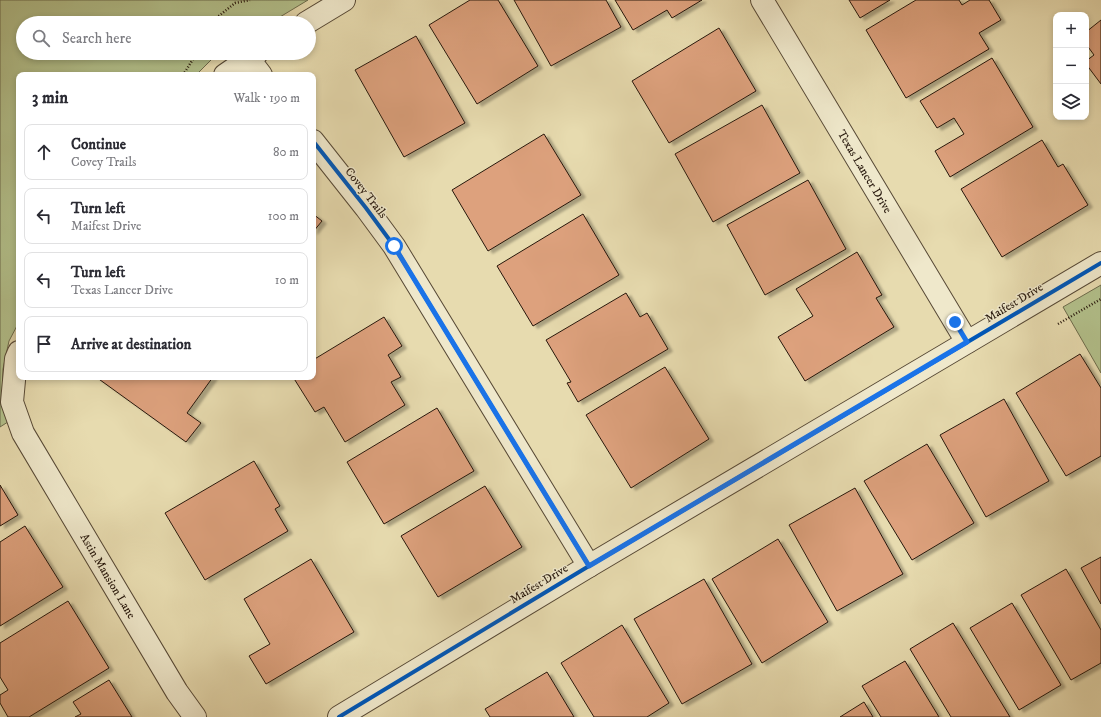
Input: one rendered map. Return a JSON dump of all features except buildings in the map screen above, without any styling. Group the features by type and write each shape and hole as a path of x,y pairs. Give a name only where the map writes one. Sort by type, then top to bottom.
{"street":[{"path":"316,17 344,0"},
{"name":"Texas Lancer Drive","path":"762,0 967,342"},
{"path":"232,72 255,62"},
{"name":"Covey Trails","path":"316,145 394,246 589,566"},
{"name":"Maifest Drive","path":"339,717 589,566 1101,263"},
{"name":"Astin Mansion Lane","path":"16,359 12,402 23,433 177,692 195,717"}],"path":[{"path":"219,16 235,3 250,0"},
{"path":"185,72 193,60"},
{"path":"1058,324 1101,299"}],"green space":[{"path":"0,0 308,0 282,16 16,16 16,60 211,60 199,72 16,72 16,328 9,341 3,369 2,399 11,420 0,427"},
{"path":"1101,285 1101,373 1063,307"}],"cycle path":[{"path":"316,145 394,246 589,566"},
{"path":"339,717 589,566 1101,263"}],"route":[{"path":"394,246 589,566 967,342 955,322"}]}
